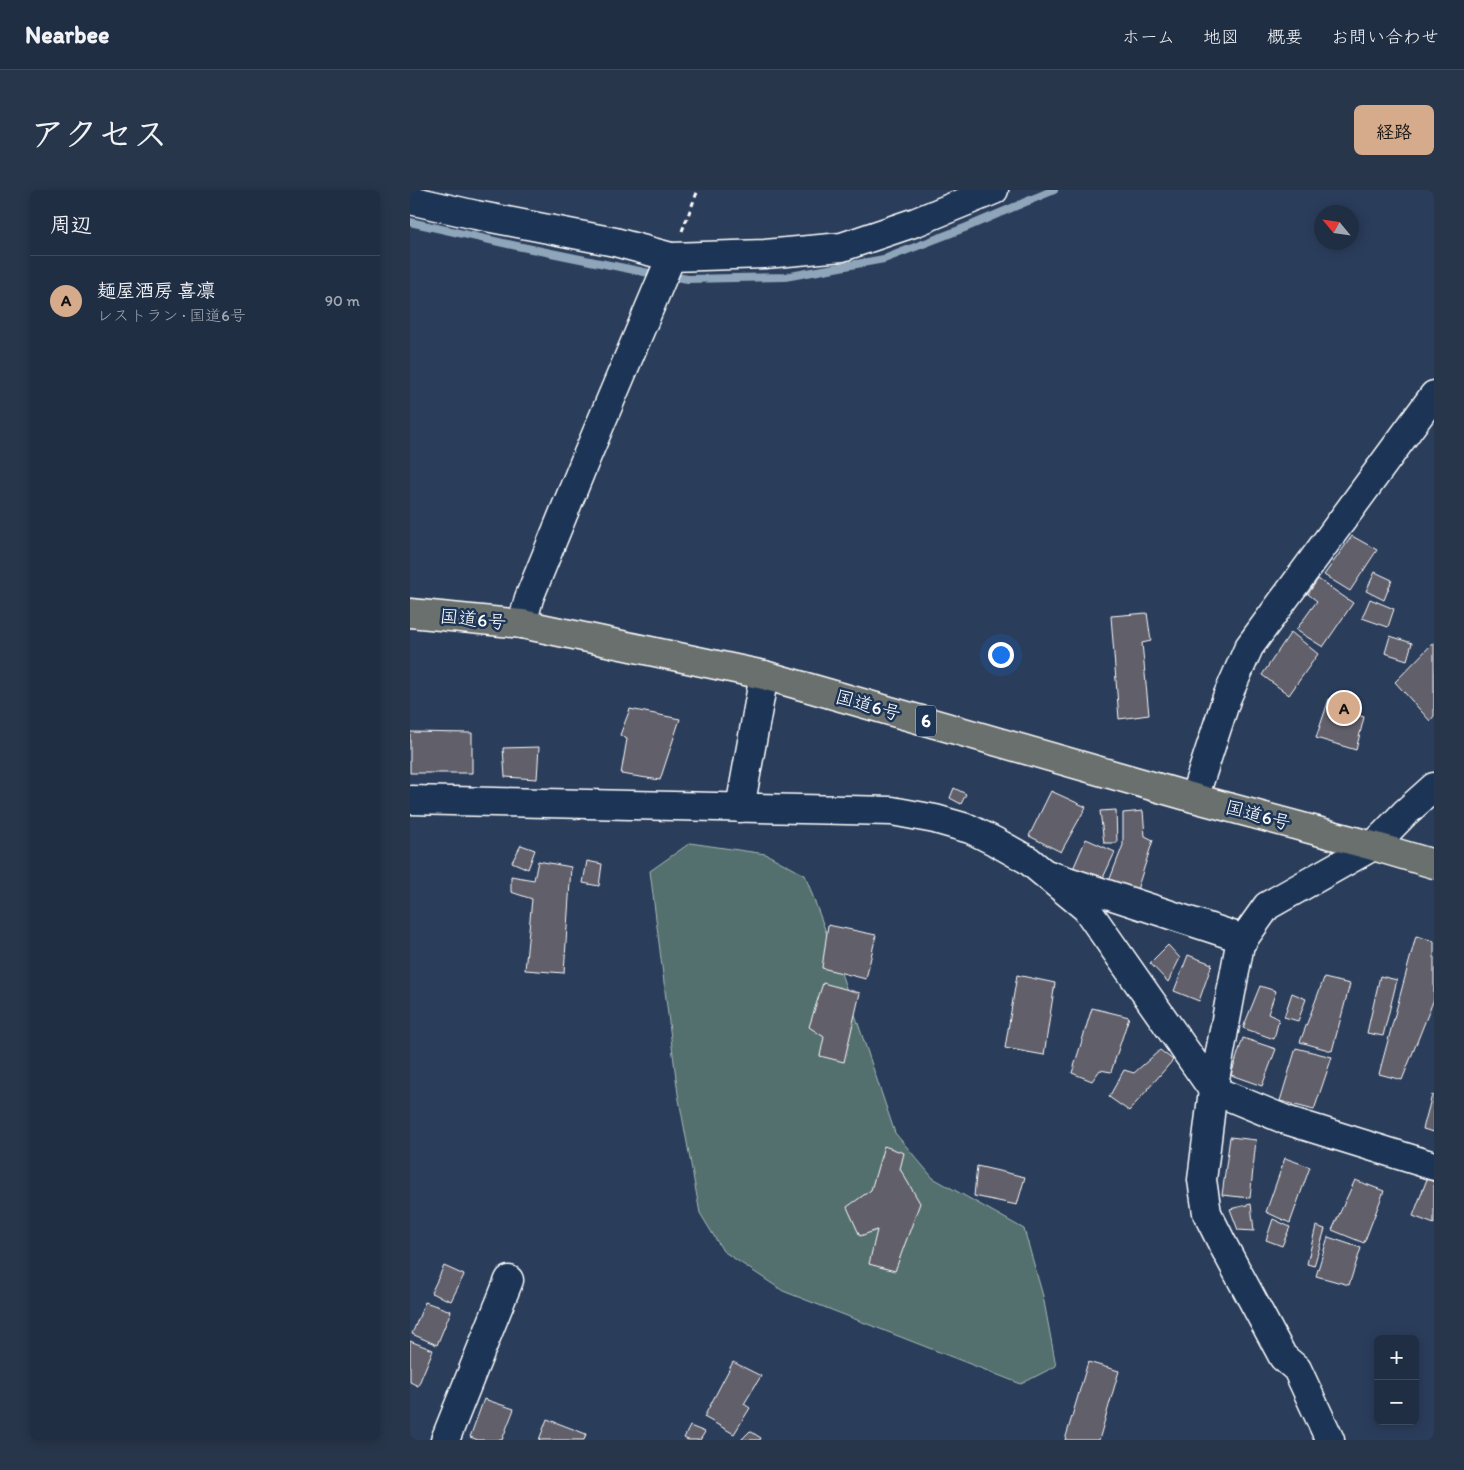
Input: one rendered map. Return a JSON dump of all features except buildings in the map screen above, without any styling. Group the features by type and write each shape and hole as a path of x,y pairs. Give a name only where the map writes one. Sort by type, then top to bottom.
{"highway":[{"name":"国道6号","path":"410,613 522,624 764,675 1194,798 1434,864"}],"street":[{"path":"410,200 615,242 671,257 765,254 842,247 916,222 994,190"},
{"path":"522,624 529,598 569,499 671,257"},
{"path":"1194,798 1227,697 1249,647 1434,395"},
{"path":"740,808 764,675"},
{"path":"1330,1440 1297,1369 1283,1357 1207,1212 1202,1180 1213,1090 1240,944 1267,906 1373,846 1404,813 1434,787"},
{"path":"410,800 892,811 935,819 970,830 1028,860 1086,908 1213,1090 1286,1120 1434,1166"},
{"path":"1045,874 1244,939"},
{"path":"445,1440 509,1280"}],"path":[{"path":"671,257 698,190"}],"green space":[{"path":"690,843 766,854 805,875 840,970 895,1133 933,1178 1024,1229 1043,1296 1056,1366 1021,1384 783,1291 723,1251 700,1213 678,1094 650,871"}],"waterway":[{"path":"410,222 517,246 688,279 785,277 884,259 967,227 1054,190"}],"place":[{"name":"麺屋酒房 喜凛","path":"1344,708"}]}
